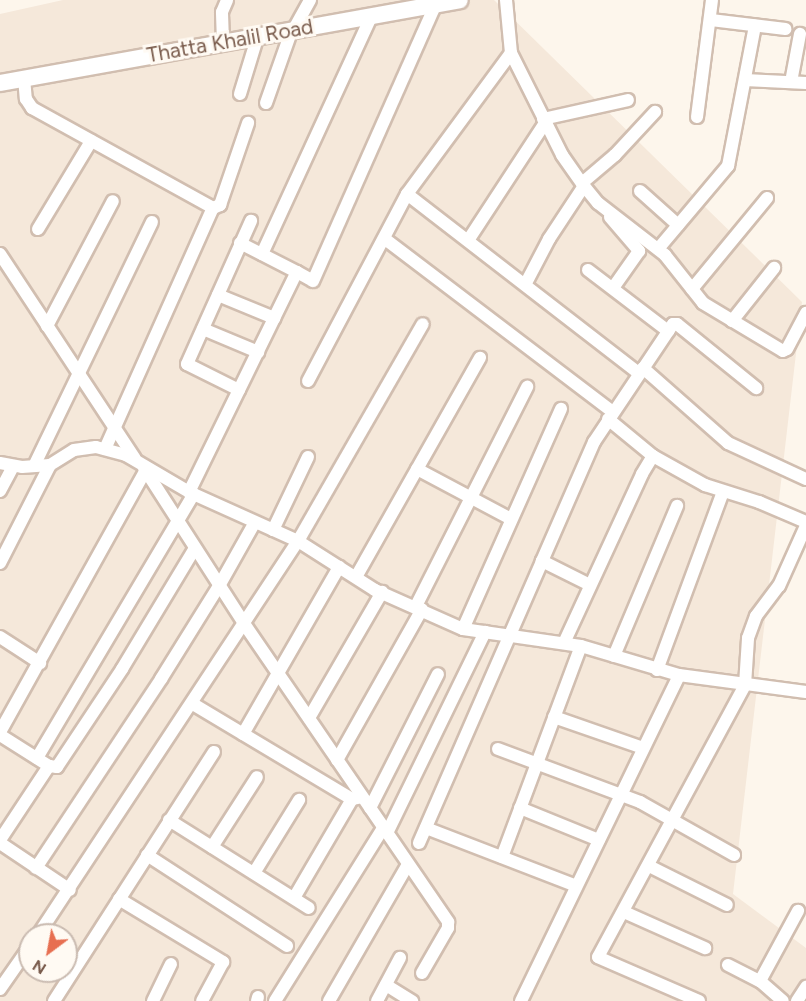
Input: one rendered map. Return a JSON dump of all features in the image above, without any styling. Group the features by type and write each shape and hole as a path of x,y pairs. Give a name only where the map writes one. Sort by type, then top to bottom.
{"street":[{"path":"222,42 222,12 227,0"},
{"path":"266,104 293,29 310,0"},
{"name":"Thatta Khalil Road","path":"0,83 372,15 397,6 460,0"},
{"path":"506,0 511,53 562,156 583,185 608,210 658,249 703,303 783,351 787,349 806,313"},
{"path":"697,117 712,0"},
{"path":"240,243 313,281 436,4"},
{"path":"262,254 372,15"},
{"path":"711,20 785,29"},
{"path":"658,249 728,166 755,26"},
{"path":"791,82 800,34"},
{"path":"240,94 258,35"},
{"path":"308,381 407,194 511,53"},
{"path":"24,78 26,99 32,108 213,208"},
{"path":"745,80 806,82"},
{"path":"469,239 544,121 628,100"},
{"path":"526,283 549,239 583,185 655,112"},
{"path":"105,449 213,208 220,205 248,123"},
{"path":"38,230 91,141"},
{"path":"640,191 678,225"},
{"path":"407,194 641,370 728,442 806,479"},
{"path":"692,289 767,198"},
{"path":"47,326 114,201"},
{"path":"608,210 612,222 639,251 613,288"},
{"path":"239,390 189,366 202,329 251,221"},
{"path":"34,466 152,222"},
{"path":"385,238 611,416 653,456 723,492 759,502 806,524 779,586 756,616 748,638 745,685 674,821 598,957 699,1001"},
{"path":"0,254 337,760 357,798"},
{"path":"732,321 774,268"},
{"path":"588,270 668,331"},
{"path":"37,758 178,521 297,272"},
{"path":"218,295 274,318"},
{"path":"47,923 193,704 298,541 423,324"},
{"path":"420,843 594,442 673,324 677,324 756,388"},
{"path":"202,329 258,352"},
{"path":"356,577 480,358"},
{"path":"337,760 419,608 471,497 527,387"},
{"path":"463,629 561,409"},
{"path":"0,463 13,467 50,465 74,450 96,447 105,449 126,455 192,493 298,541 382,592 463,629 581,646 679,675 806,692"},
{"path":"564,643 642,474 653,456"},
{"path":"273,530 308,458"},
{"path":"0,563 50,465"},
{"path":"142,466 40,663 0,734 49,766 57,767 122,669 195,548"},
{"path":"0,491 13,467"},
{"path":"417,470 511,519"},
{"path":"657,670 723,492"},
{"path":"614,656 677,507"},
{"path":"36,868 161,679 219,586 255,522"},
{"path":"542,561 590,585"},
{"path":"243,734 339,567"},
{"path":"309,718 382,592"},
{"path":"275,1001 385,831 485,632"},
{"path":"0,637 40,663"},
{"path":"502,857 581,646"},
{"path":"370,808 438,674"},
{"path":"521,1001 679,675"},
{"path":"193,704 357,798 370,808 448,922 448,928 422,973"},
{"path":"554,717 643,748"},
{"path":"498,749 621,794 734,855"},
{"path":"56,1000 214,752"},
{"path":"49,766 0,841 70,890"},
{"path":"212,847 257,777"},
{"path":"294,898 357,798"},
{"path":"254,873 299,800"},
{"path":"520,808 599,840"},
{"path":"169,820 309,908"},
{"path":"426,828 576,886"},
{"path":"147,855 287,946"},
{"path":"329,1001 408,864"},
{"path":"649,866 727,905"},
{"path":"119,899 223,962 202,1001"},
{"path":"760,981 798,911"},
{"path":"624,912 705,948"},
{"path":"377,1001 400,958"},
{"path":"0,989 18,963"},
{"path":"153,1001 171,964"},
{"path":"729,965 760,981 782,1001"},
{"path":"386,985 412,1001"},
{"path":"797,1001 806,987"}],"shaded area":[{"path":"63,0 494,0 802,302 733,894 806,948 806,1001 0,1001 0,14"}]}
